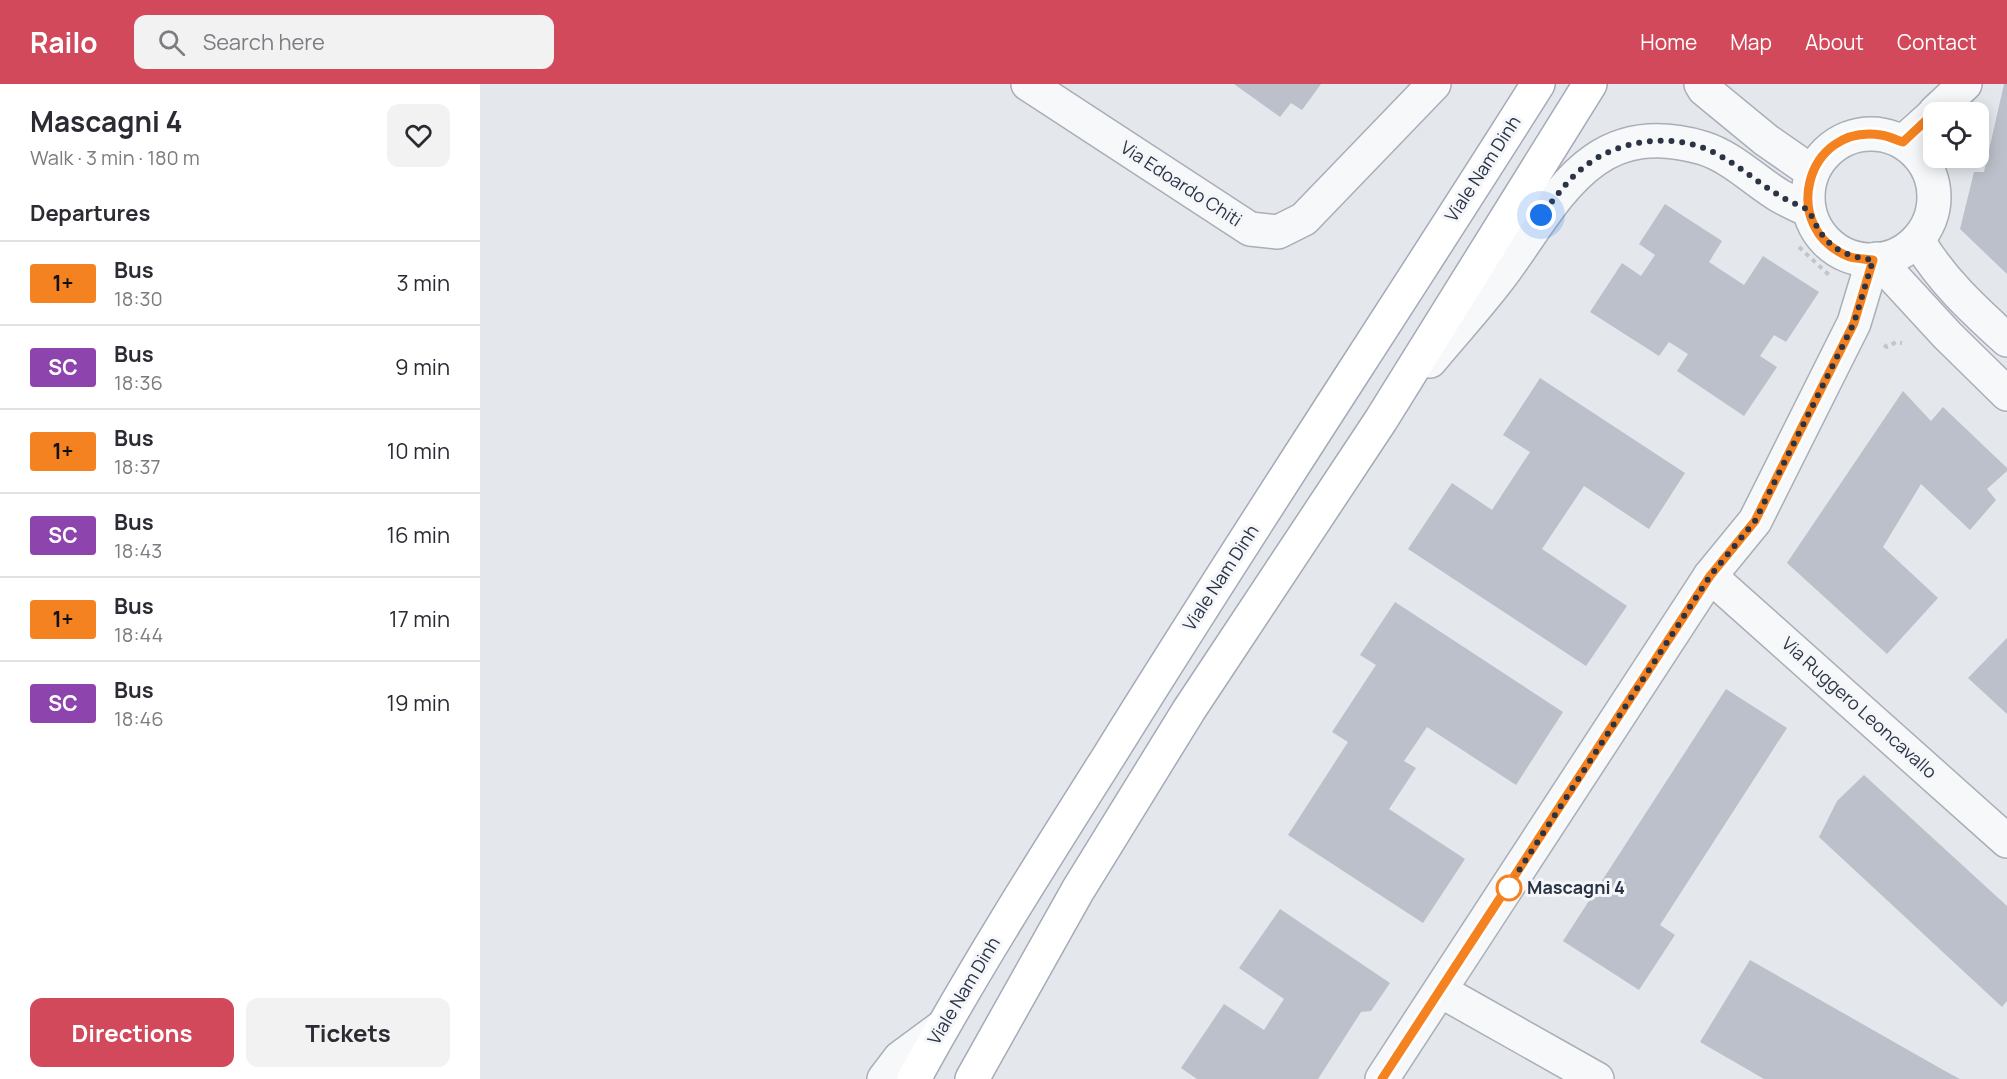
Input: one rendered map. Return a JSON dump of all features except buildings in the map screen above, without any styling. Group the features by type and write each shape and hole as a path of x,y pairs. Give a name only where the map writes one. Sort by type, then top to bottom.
{"main road":[{"name":"Viale Nam Dinh","path":"914,1079 942,1027 1180,641 1524,99 1538,84"},
{"path":"972,1079 1078,890 1183,720 1381,420 1590,84"}],"street":[{"name":"Via Edoardo Chiti","path":"1028,84 1250,229 1278,232 1304,219 1434,84"},
{"path":"1701,84 1704,89 1766,140 1812,172"},
{"path":"1960,102 1965,84"},
{"path":"1946,102 1965,84"},
{"path":"1903,142 1923,123"},
{"path":"1861,134 1883,135 1903,142 1918,154 1929,170 1934,189 1934,207 1928,225 1918,240 1905,250 1875,260 1851,257 1832,247 1817,230 1809,210 1807,191 1812,172 1824,154 1841,140 1861,134"},
{"path":"1381,420 1503,273 1541,215 1568,182 1584,167 1605,153 1652,141 1681,143 1705,148 1743,170 1780,196 1809,210"},
{"path":"1934,189 1941,168"},
{"path":"1918,240 1928,258 1971,308 2007,340"},
{"path":"1875,260 2007,394"},
{"path":"1382,1079 1710,576 1755,521 1854,323 1875,260"},
{"name":"Via Ruggero Leoncavallo","path":"1710,576 2007,841"},
{"path":"1441,991 1597,1079"},
{"path":"884,1079 900,1058 942,1027"}],"bus line":[{"name":"1+","path":"1382,1079 1454,972 1710,576 1755,521 1854,323 1873,260 1851,257 1832,247 1817,230 1809,210 1807,191 1812,172 1824,154 1841,140 1861,134 1883,135 1903,142 1923,123"}],"place":[{"name":"Mascagni 4","path":"1509,888"}],"route":[{"path":"1509,888 1505,892 1710,576 1755,521 1854,323 1873,260 1851,257 1832,247 1817,230 1809,210 1780,196 1743,170 1705,148 1681,143 1652,141 1605,153 1584,167 1568,182 1541,215"}]}
